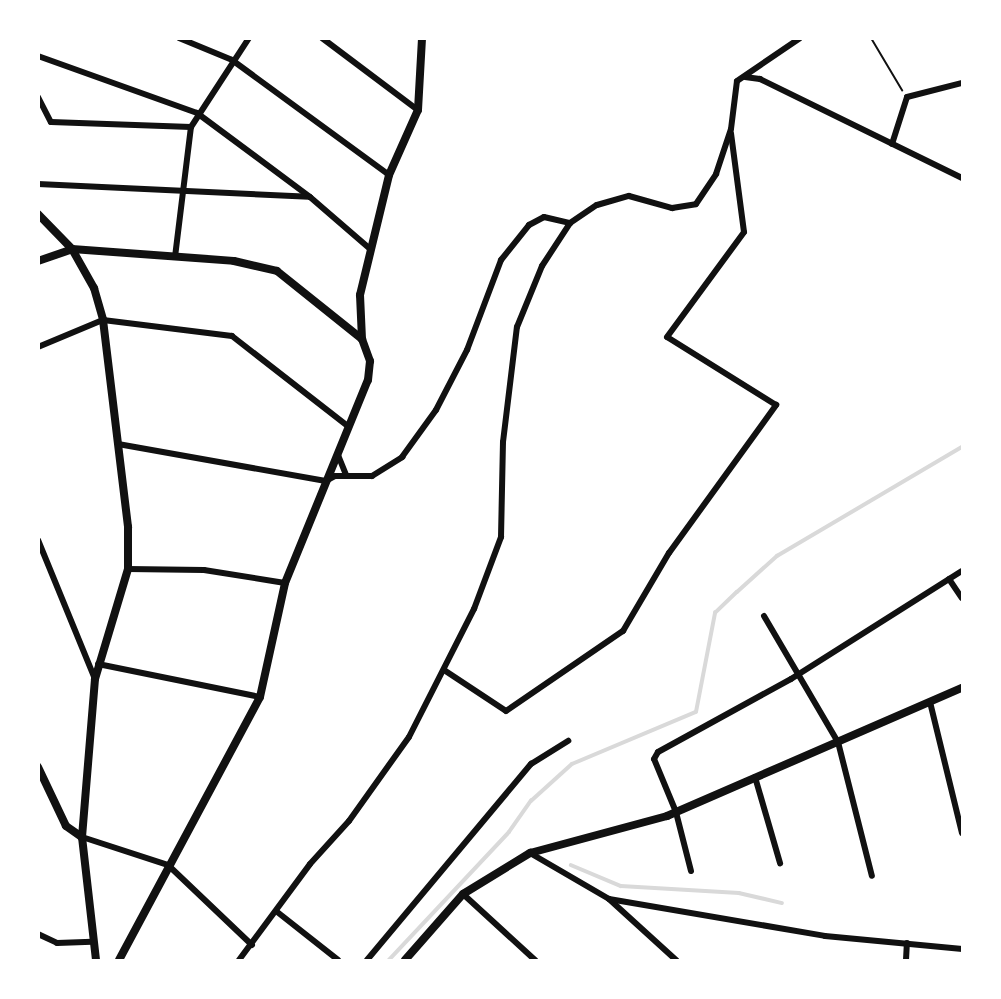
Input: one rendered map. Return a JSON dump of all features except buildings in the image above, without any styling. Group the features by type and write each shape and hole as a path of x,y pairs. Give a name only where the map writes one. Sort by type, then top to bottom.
{"street":[{"path":"179,38 232,60 389,175"},
{"path":"175,257 180,192 191,127 197,113 249,38"},
{"path":"322,38 418,110"},
{"path":"118,961 260,697 285,583 368,380 370,361 362,339 360,295 369,248 389,175 418,110 422,38"},
{"path":"444,670 506,711 623,631 669,553 776,405 667,337 726,251 744,232 730,129 733,90 754,66 800,38"},
{"path":"38,56 197,113 310,197 369,248"},
{"path":"745,77 760,79 962,178"},
{"path":"892,144 907,97 962,83"},
{"path":"38,97 51,122 191,127"},
{"path":"239,961 380,779 409,737 444,670 501,537 503,442 517,327 542,267 570,223 597,205 629,196 672,208 696,204 716,174 730,129"},
{"path":"38,184 310,197"},
{"path":"38,214 72,249 94,288 103,320 128,527 128,569 95,679 82,836 96,961"},
{"path":"118,444 326,481 346,475 372,476 402,457 436,410 467,350 501,260 529,225 544,217 570,223"},
{"path":"38,261 72,249 234,261 277,271 362,339"},
{"path":"38,347 103,320 232,336 349,428"},
{"path":"337,454 346,475"},
{"path":"38,540 95,679"},
{"path":"128,569 204,570 285,583"},
{"path":"691,871 676,812 654,760 659,752 799,675 962,571"},
{"path":"949,579 962,598"},
{"path":"764,616 838,742 872,876"},
{"path":"98,664 260,697"},
{"path":"405,961 463,894 530,853 676,812 962,688"},
{"path":"930,702 962,827"},
{"path":"368,961 531,764 568,741"},
{"path":"38,767 66,826 82,836 168,864 252,945"},
{"path":"755,778 780,863"},
{"path":"530,853 609,899 676,961"},
{"path":"463,894 535,961"},
{"path":"609,899 825,936 962,949"},
{"path":"276,911 338,961"},
{"path":"38,934 57,943 92,942"},
{"path":"906,961 907,943"}],"path":[{"path":"871,38 907,97"}],"waterway":[{"path":"389,960 509,832 531,801 572,764 696,712 715,613 777,556 962,447"},
{"path":"571,865 621,886 739,893 782,903"}]}
